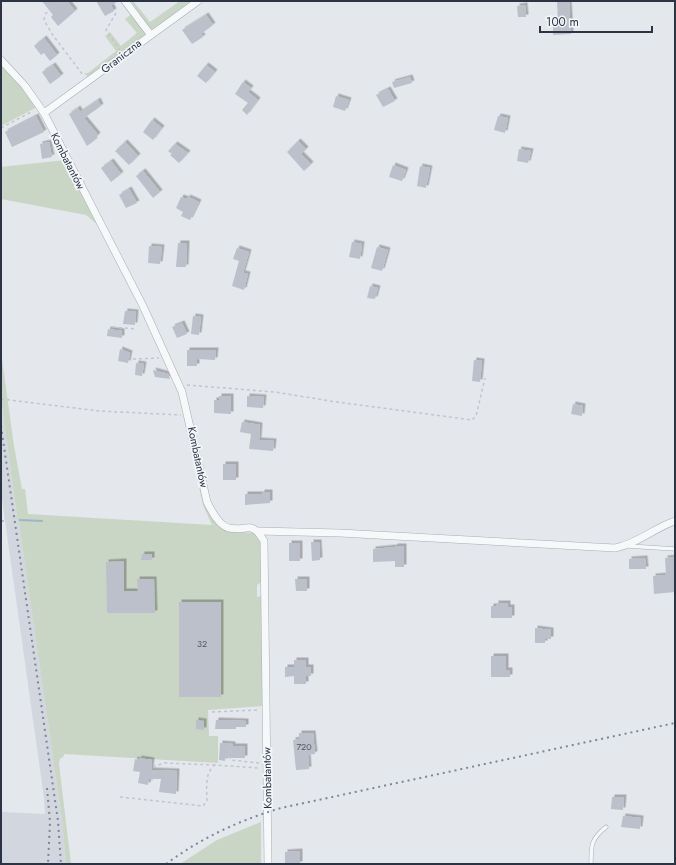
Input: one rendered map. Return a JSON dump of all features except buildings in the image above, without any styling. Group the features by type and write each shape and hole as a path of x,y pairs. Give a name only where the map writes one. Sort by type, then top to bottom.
{"street":[{"path":"125,1 150,34"},
{"name":"Graniczna","path":"42,110 88,82 150,34 198,1"},
{"name":"Kombatantów","path":"1,60 25,86 42,110 143,306 179,384 189,416 207,502 212,513 220,523 229,528 248,527 258,531 264,541 266,557 268,864"},
{"path":"258,531 340,533 615,548 627,546 659,526 675,520"}],"lane":[{"path":"627,546 675,549"},
{"path":"591,864 591,845 596,835 606,827"}],"path":[{"path":"62,2 45,14 44,20 52,34 88,82"},
{"path":"116,13 106,30 123,54"},
{"path":"1,128 42,110"},
{"path":"113,326 137,329"},
{"path":"133,359 166,356"},
{"path":"179,384 275,392 472,420 476,416 484,378"},
{"path":"1,399 99,411 189,416"},
{"path":"212,712 266,710"},
{"path":"231,744 229,756 231,760 267,766"},
{"path":"152,780 156,766 165,763 267,766"},
{"path":"120,797 203,806 207,801 207,777 210,768 215,765"}],"shaded area":[{"path":"1,400 16,518 19,523 62,820 66,864 1,864 1,812 45,814 1,492"}],"green space":[{"path":"131,1 133,1 150,22 180,1 194,1 153,29 149,28"},
{"path":"133,13 147,31 146,35 88,77 84,73 88,73 116,51 105,36 110,32 121,46 137,33 125,19"},
{"path":"1,65 25,90 37,107 1,126"},
{"path":"65,160 135,295 133,295 97,224 86,215 1,199 1,167"},
{"path":"1,352 14,446 22,489 25,489 28,514 212,525 203,505 181,400 174,380 182,399 211,514 239,532 255,533 261,540 263,581 257,585 257,597 262,596 263,706 208,710 209,736 218,736 218,763 64,754 64,756 60,759 59,764 71,864 66,864 62,820 19,523 16,518 17,516 1,400"},
{"path":"261,822 261,864 180,864 217,840"}],"waterway":[{"path":"20,520 42,521"}],"railway":[{"path":"1,426 58,821 61,864"},
{"path":"166,864 193,846 221,831 251,818 281,808 675,723"},
{"path":"47,788 50,822 48,864"}]}
